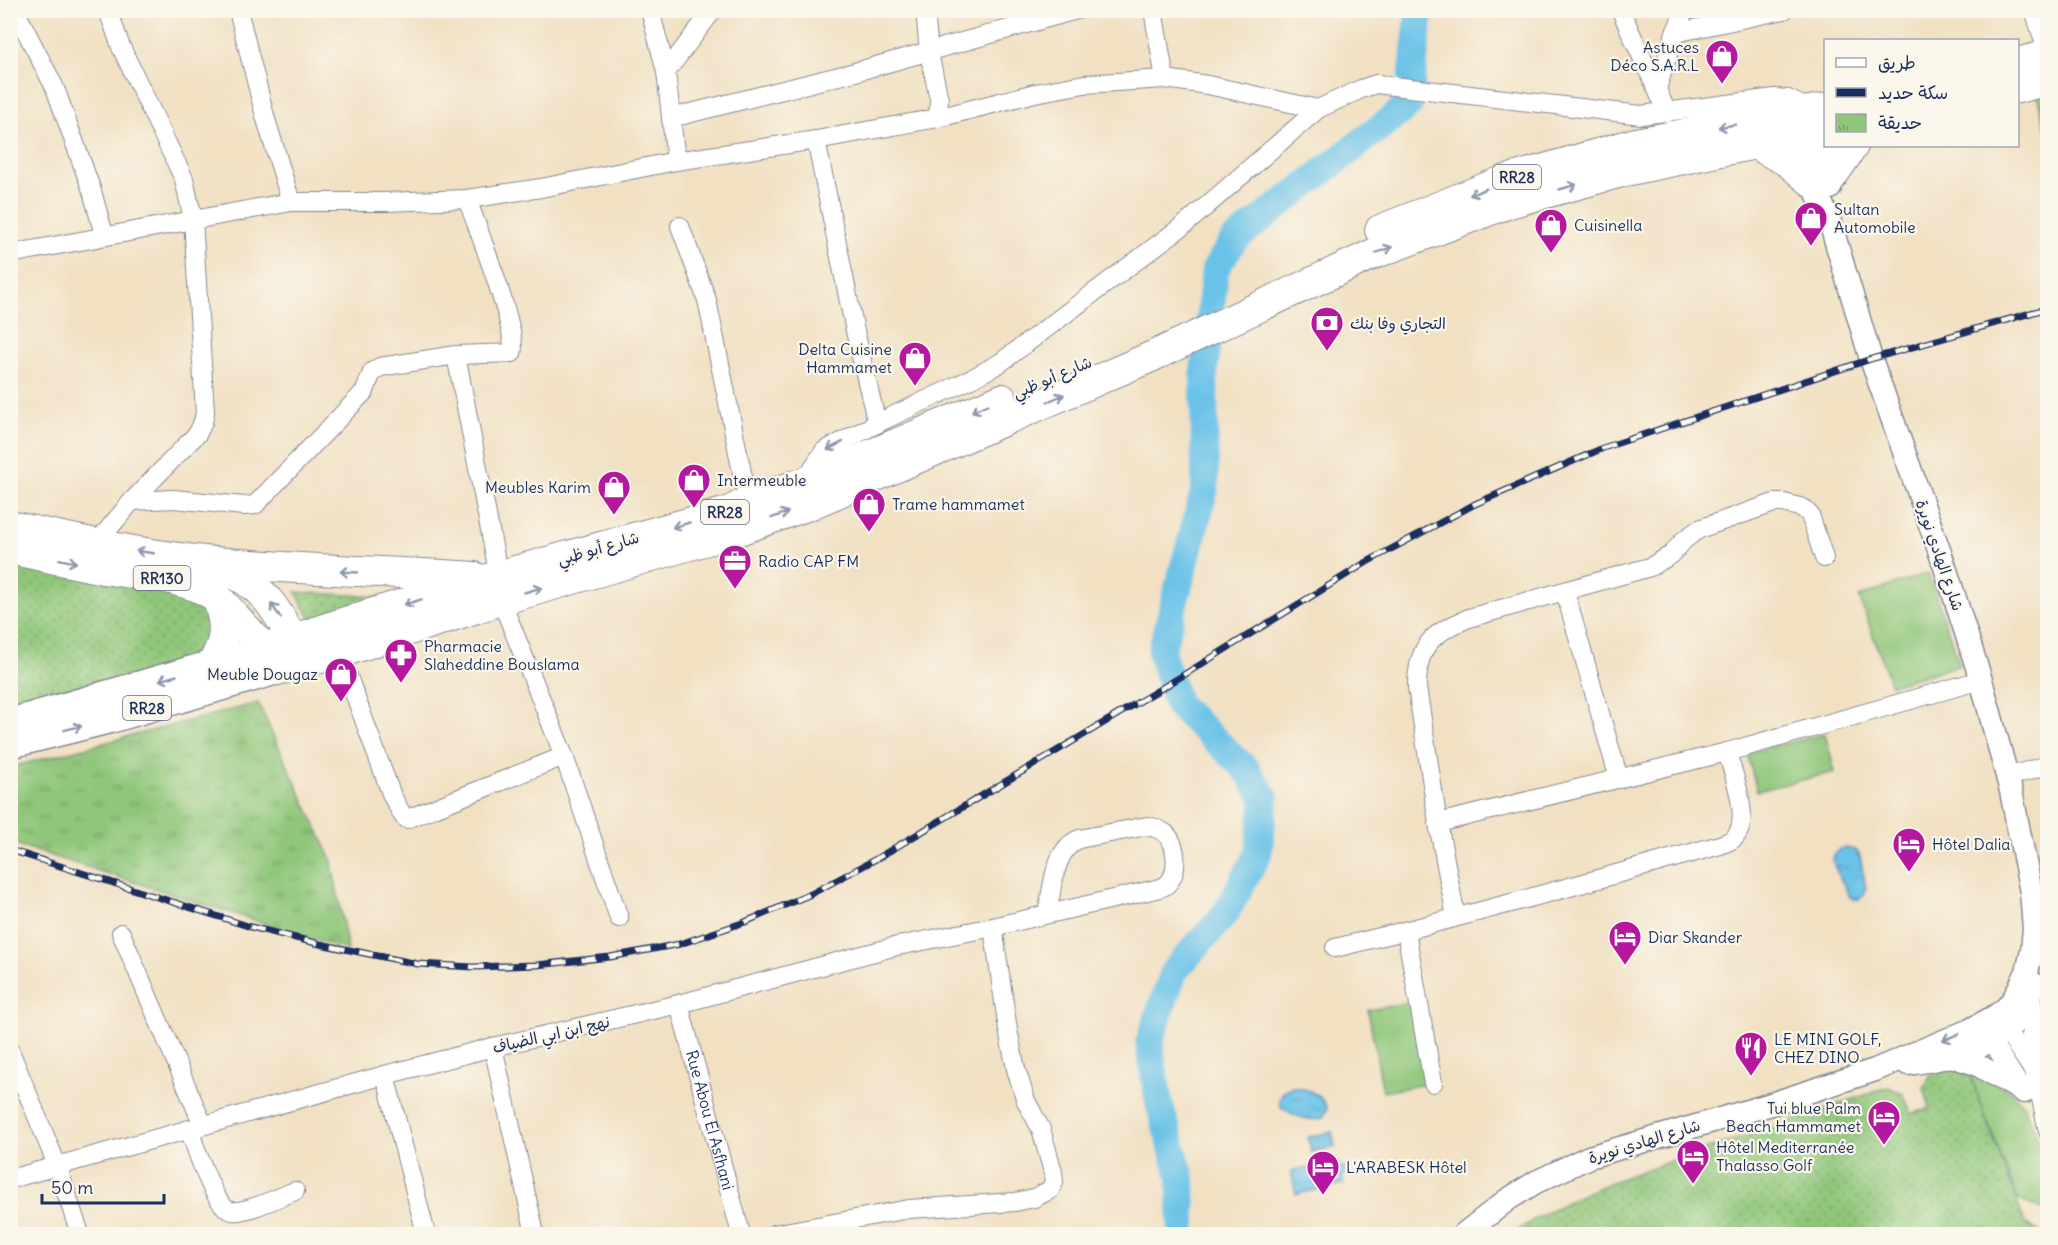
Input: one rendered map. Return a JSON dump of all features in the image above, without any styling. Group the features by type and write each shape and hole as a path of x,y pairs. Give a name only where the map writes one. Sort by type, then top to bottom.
{"highway":[{"path":"2019,63 2048,55"},
{"path":"2019,88 2048,80"},
{"name":"RR28","path":"1222,315 1371,255 1509,204 1625,171 1755,144 1810,120"},
{"name":"RR28","path":"1222,315 1363,237 1503,182 1636,143 1810,120"},
{"path":"1755,144 1821,181 1852,147"},
{"name":"شارع أبو ظبي","path":"284,656 497,585 728,512 748,502 808,481 1169,327 1222,315"},
{"name":"شارع أبو ظبي","path":"284,656 339,652 497,585 731,533 809,505 1153,356 1222,315"},
{"name":"RR130","path":"10,526 95,545 202,560 230,571 249,581 263,593 281,618 284,656"},
{"name":"RR130","path":"10,549 103,569 172,579 196,586 217,597 284,656"},
{"path":"202,560 497,585"},
{"path":"212,665 222,647 225,634 217,597"}],"main road":[{"name":"شارع أبو ظبي","path":"10,723 212,665 284,656"},
{"name":"شارع أبو ظبي","path":"10,744 110,719 284,656"}],"street":[{"path":"15,10 55,88 92,191 104,235"},
{"path":"95,545 132,501 198,433 205,412 193,219 184,179 122,47 108,10"},
{"path":"238,10 265,116 291,202"},
{"path":"650,10 666,72 676,161"},
{"path":"666,72 713,10"},
{"path":"925,10 928,53 939,99 938,118"},
{"path":"671,118 928,53 1076,10"},
{"path":"1153,10 1165,79"},
{"path":"1621,10 1635,46 1658,89 1666,113"},
{"path":"1658,89 1675,33 1685,10"},
{"path":"1675,33 1784,10"},
{"path":"2034,10 2048,55"},
{"path":"11,252 291,202 467,199 541,188 676,161 816,140 938,118 1035,93 1084,84 1165,79 1208,85 1318,109"},
{"path":"808,481 818,458 824,451 971,380 1020,349 1188,222 1318,109 1361,89 1376,84 1641,115 1775,98 1810,120"},
{"name":"شارع الهادي نويرة","path":"1464,1234 1507,1200 1536,1182 1589,1157 1768,1105 1994,1028 2014,998 2027,972 2034,928 2031,892 2007,777 1981,680 1944,564 1871,359 1830,222 1810,120"},
{"path":"816,140 855,331 877,424"},
{"path":"132,501 174,499 244,506 255,505 365,391 372,372 380,367 456,355 510,354 514,347 505,310 467,199"},
{"path":"680,226 707,300 748,502"},
{"path":"456,355 497,585 564,756 619,918"},
{"path":"1456,917 1438,823 1417,687 1417,668 1423,651 1435,636 1469,618 1650,567 1671,555 1684,540 1699,529 1774,503 1794,505 1810,514 1824,558"},
{"path":"1565,592 1619,779"},
{"path":"339,652 392,796 407,819 564,756"},
{"path":"1438,823 1491,812 1727,752 1981,680"},
{"path":"1335,948 1406,931 1720,845 1734,838 1740,827 1742,814 1741,802 1727,752"},
{"path":"2007,777 2048,765"},
{"name":"نهج ابن ابي الضياف","path":"10,1179 493,1047 679,1004 893,947 1156,890 1166,885 1172,877 1175,857 1171,841 1165,833 1147,826 1079,839 1070,843 1064,849 1060,859 1047,913"},
{"name":"شارع الهادي نويرة","path":"1875,1070 1954,1057 1994,1028 2023,1011 2037,989 2044,953 2043,927 2031,892"},
{"path":"774,1234 909,1209 1016,1202 1034,1198 1050,1190 1054,1182 1053,1172 1041,1129 1026,1101 1016,1069 993,927"},
{"path":"1406,931 1433,1083"},
{"path":"121,933 196,1127 214,1193 224,1208 231,1211 242,1210 295,1191"},
{"path":"2030,1084 2037,989"},
{"name":"Rue Abou El Asfhani","path":"679,1004 741,1234"},
{"path":"1994,1028 2030,1084 2046,1124"},
{"path":"493,1047 535,1234"},
{"path":"10,1051 57,1165 80,1234"},
{"path":"1954,1057 2030,1084"},
{"path":"385,1075 426,1234"}],"green space":[{"path":"2047,87 2047,132 2036,90"},
{"path":"11,565 227,603 224,647 11,720"},
{"path":"1928,573 1960,665 1891,685 1859,597"},
{"path":"296,592 417,599 316,629"},
{"path":"258,703 331,858 348,950 11,843 11,767"},
{"path":"1825,734 1835,772 1757,791 1747,753"},
{"path":"1411,1002 1426,1084 1383,1092 1368,1010"},
{"path":"1967,1067 2011,1091 2023,1105 2037,1135 2047,1177 2047,1211 2018,1200"},
{"name":"Tui blue Palm Beach Hammamet","path":"1967,1067 2025,1223 2043,1234 1512,1234 1558,1206 1606,1184 1889,1087 1903,1094 1912,1114 1930,1108 1924,1088 1931,1074"}],"water":[{"path":"1847,847 1857,851 1860,856 1866,889 1860,899 1849,896 1833,861 1838,850"},
{"path":"1293,1087 1309,1091 1322,1100 1327,1109 1323,1118 1312,1120 1290,1113 1281,1107 1282,1094"},
{"path":"1332,1132 1335,1147 1311,1152 1308,1137"},
{"path":"1338,1161 1339,1168 1345,1167 1346,1175 1342,1176 1344,1184 1296,1194 1291,1171"}],"waterway":[{"path":"1182,1234 1181,1178 1159,1103 1149,1043 1174,971 1225,914 1258,854 1265,798 1246,769 1178,705 1161,652 1205,488 1204,373 1215,269 1234,240 1409,105 1419,17 1416,10"}],"railway":[{"path":"10,850 251,927 418,964 473,967 537,965 610,957 680,944 745,922 811,894 876,859 1367,562 1475,504 1603,448 1871,359 2048,308"}],"place":[{"name":"Astuces Déco S.A.R.L","path":"1722,85"},
{"name":"Sultan Automobile","path":"1811,247"},
{"name":"Cuisinella","path":"1551,254"},
{"name":"التجاري وفا بنك","path":"1327,352"},
{"name":"Delta Cuisine Hammamet","path":"915,387"},
{"name":"Intermeuble","path":"694,509"},
{"name":"Meubles Karim","path":"614,516"},
{"name":"Trame hammamet","path":"869,533"},
{"name":"Radio CAP FM","path":"735,590"},
{"name":"Pharmacie Slaheddine Bouslama","path":"401,684"},
{"name":"Meuble Dougaz","path":"341,703"},
{"name":"Hôtel Dalia","path":"1909,873"},
{"name":"Diar Skander","path":"1625,966"},
{"name":"LE MINI GOLF, CHEZ DINO","path":"1751,1077"},
{"name":"Tui blue Palm Beach Hammamet","path":"1884,1146"},
{"name":"Hôtel Mediterranée Thalasso Golf","path":"1693,1185"},
{"name":"L'ARABESK Hôtel","path":"1323,1196"}]}
